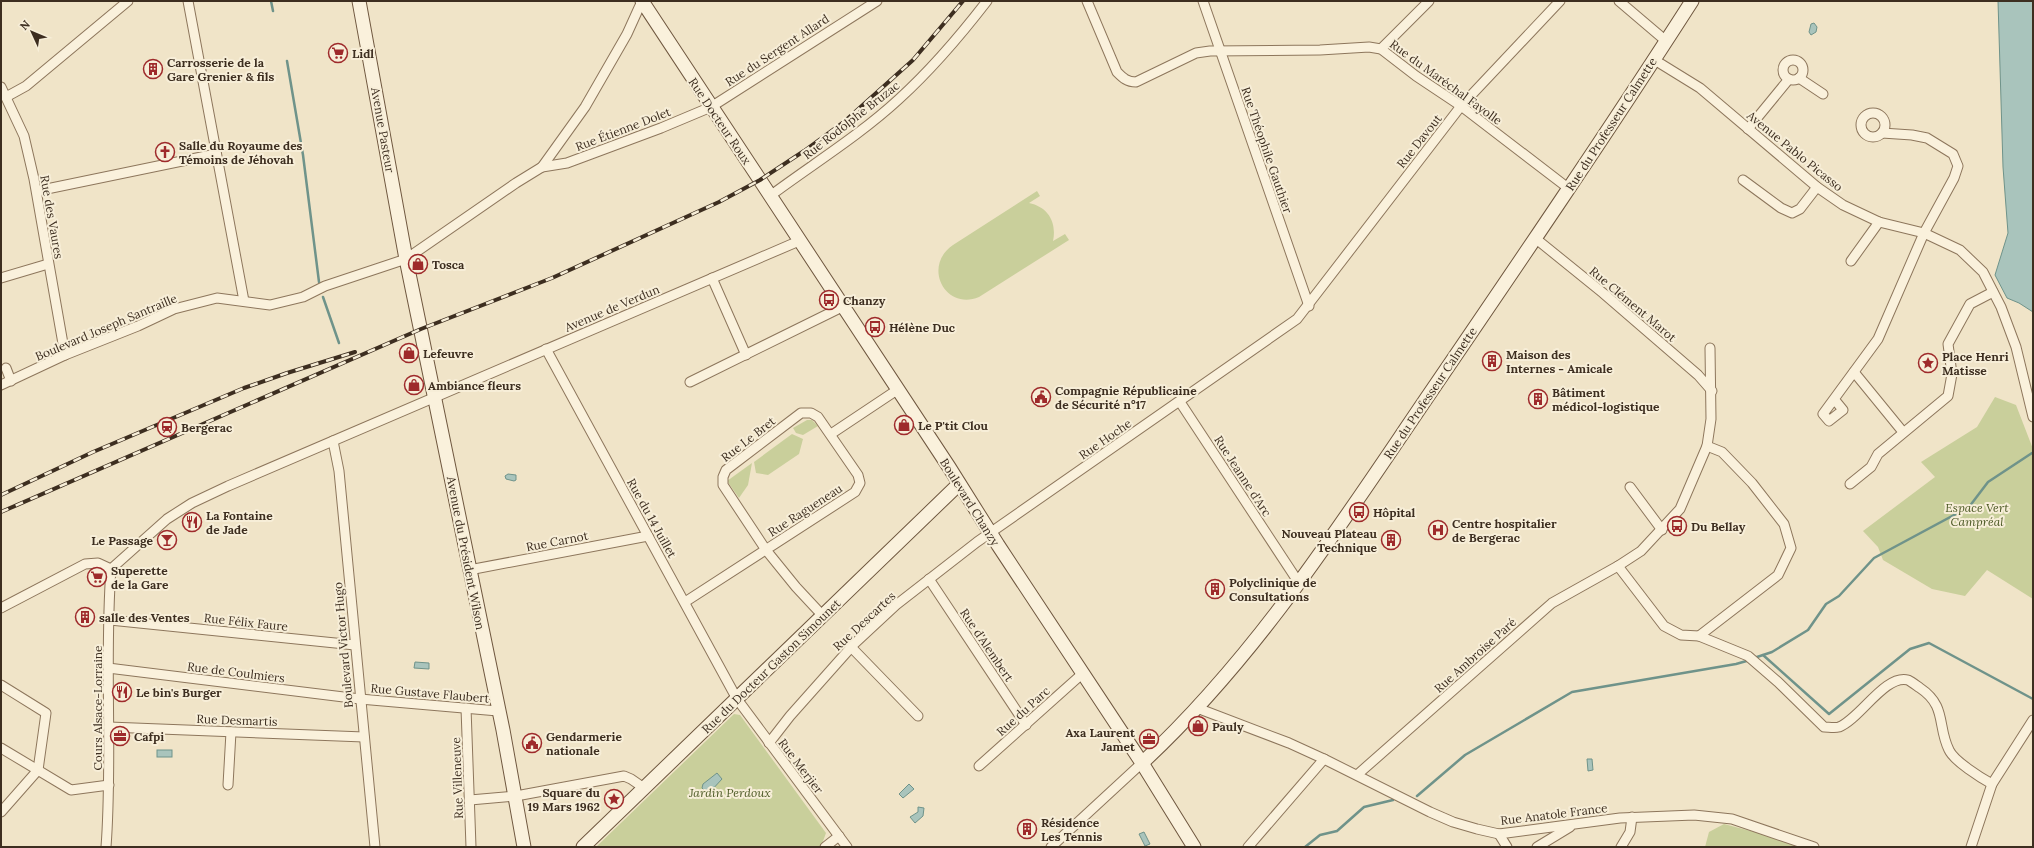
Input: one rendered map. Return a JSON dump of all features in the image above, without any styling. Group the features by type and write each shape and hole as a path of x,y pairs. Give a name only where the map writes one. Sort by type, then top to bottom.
{"main road":[{"name":"Avenue Pasteur","path":"359,1 406,259"},
{"name":"Rue Docteur Roux","path":"642,1 799,241"},
{"name":"Rue du Professeur Calmette","path":"1142,763 1197,708 1262,633 1362,495 1692,1"},
{"name":"Boulevard Chanzy","path":"799,241 1082,674 1142,763 1194,847"},
{"name":"Avenue du Président Wilson","path":"406,259 516,796 524,847"},
{"name":"Rue du Docteur Gaston Simounet","path":"583,847 959,484"}],"street":[{"path":"6,97 26,86 128,1"},
{"path":"188,1 244,301"},
{"path":"542,167 585,107 627,34 642,1"},
{"name":"Rue du Sergent Allard","path":"711,107 877,1"},
{"name":"Rue Rodolphe Bruzac","path":"770,196 860,131 898,100 932,67 987,1"},
{"name":"Rue du Maréchal Fayolle","path":"1087,1 1117,72 1124,79 1130,82 1136,82 1196,53 1210,51 1320,50 1368,47 1381,48 1416,76 1461,106 1568,188"},
{"name":"Rue Théophile Gauthier","path":"1203,1 1309,306"},
{"path":"1381,48 1429,1"},
{"name":"Rue Davout","path":"1309,306 1359,238 1461,106 1560,1"},
{"path":"1619,1 1666,41"},
{"name":"Avenue Pablo Picasso","path":"1653,59 1700,88 1817,187 1843,205 1879,222 1924,233 1960,250 1983,272 2001,307 2016,348 2033,417"},
{"path":"1748,129 1789,79 1799,78 1804,73 1804,66 1799,61 1793,59 1786,62 1783,68 1784,74 1789,79"},
{"path":"1799,78 1823,94"},
{"name":"Rue des Vaures","path":"1,87 24,136 37,191 48,264 57,302 65,355"},
{"name":"Rue Étienne Dolet","path":"542,167 567,163 662,128 711,107"},
{"path":"1834,399 1878,339 1924,233 1954,178 1958,166 1953,154 1927,138 1912,134 1882,133"},
{"path":"37,191 216,154"},
{"name":"Boulevard Joseph Santraille","path":"1,385 65,355 138,326 174,309 217,298 270,305 296,299 325,286 406,259 516,183 542,167"},
{"path":"1743,180 1780,208 1792,213 1800,209 1817,187"},
{"path":"1851,261 1879,222"},
{"name":"Rue Clément Marot","path":"1535,238 1603,293 1692,370 1712,391"},
{"name":"Avenue de Verdun","path":"111,569 167,519 192,503 228,486 799,241"},
{"path":"1,278 48,264"},
{"path":"712,278 746,355"},
{"path":"1850,484 1871,467 1878,454 1948,396 1952,374 1948,344 1970,304 1993,292"},
{"name":"Rue Hoche","path":"991,534 1297,319 1309,306"},
{"path":"690,382 842,307"},
{"name":"Rue Ambroise Paré","path":"1357,775 1552,603 1618,566 1641,551 1680,509 1707,446 1711,419 1712,391 1710,348"},
{"name":"Rue du 14 Juillet","path":"546,349 737,699"},
{"path":"6,368 11,381"},
{"path":"1854,372 1903,432"},
{"path":"831,434 897,390"},
{"name":"Rue Jeanne d'Arc","path":"1180,402 1298,583"},
{"name":"Rue Le Bret","path":"823,616 796,587 766,550 723,485 723,477 726,470 801,413 811,413 818,417 831,434"},
{"name":"Rue Ragueneau","path":"684,602 855,492 860,483 858,475 831,434"},
{"name":"Boulevard Victor Hugo","path":"333,441 339,471 375,847"},
{"path":"1699,636 1778,574 1791,548 1784,524 1752,483 1722,452 1707,446"},
{"path":"1630,487 1662,530"},
{"name":"Rue Descartes","path":"769,743 790,716 851,647 877,622 929,579 991,534"},
{"name":"Rue Carnot","path":"470,570 648,536"},
{"path":"1,608 85,564 98,563 111,569"},
{"path":"1618,566 1664,626 1681,635 1699,636 1748,656 1824,727 1838,728 1849,721 1888,685 1898,679 1908,680 1933,698 1938,708 1948,749 1953,756 1992,784"},
{"name":"Cours Alsace-Lorraine","path":"106,847 109,785 108,668 111,569"},
{"name":"Rue d'Alembert","path":"929,579 1026,725"},
{"name":"Rue Félix Faure","path":"110,620 355,645"},
{"path":"851,647 918,716"},
{"name":"Rue de Coulmiers","path":"108,668 360,700"},
{"name":"Rue du Parc","path":"979,766 1082,674"},
{"path":"1,685 46,713 38,770 1,812"},
{"name":"Rue Merjier","path":"737,699 847,847"},
{"name":"Rue Gustave Flaubert","path":"360,700 498,711"},
{"name":"Rue Villeneuve","path":"466,708 471,847"},
{"name":"Rue Anatole France","path":"1197,708 1289,743 1453,822 1499,834 1632,817 1694,815 1732,819 1814,847"},
{"path":"1971,847 1992,784 2033,720"},
{"name":"Rue Desmartis","path":"109,727 364,737"},
{"path":"228,785 231,732"},
{"path":"1,748 72,790 109,785"},
{"path":"1248,847 1324,759"},
{"path":"1051,847 1142,763"},
{"path":"470,800 516,796 624,776 631,778 644,788"},
{"path":"1621,847 1630,832 1632,817"},
{"path":"1537,847 1572,825"},
{"path":"1499,834 1507,847"},
{"path":"825,847 839,836"}],"green space":[{"path":"1037,191 1040,196 1029,203 1041,208 1050,216 1054,228 1053,241 1065,234 1069,240 979,297 967,300 956,298 948,292 942,284 939,274 939,264 944,254 953,245"},
{"name":"Espace Vert Campréal","path":"1995,397 2016,405 2033,449 2033,599 1987,570 1965,596 1932,589 1883,560 1878,547 1863,531 1935,477 1921,462 1977,427"},
{"path":"807,420 812,420 818,426 803,435 796,433 793,428"},
{"path":"792,434 803,439 799,454 768,475 756,473 754,462"},
{"path":"752,463 748,485 739,498 727,481"},
{"name":"Jardin Perdoux","path":"734,714 740,715 826,833 822,844 819,847 596,847"},
{"path":"1724,824 1766,835 1798,847 1705,847 1709,832"}],"water":[{"path":"1998,1 2033,1 2033,312 2019,303 2007,298 1995,275 2008,233 2003,167"},
{"path":"1814,23 1817,27 1816,32 1811,35 1809,32 1811,24"},
{"path":"508,474 516,475 516,480 506,479 505,476"},
{"path":"415,662 429,663 429,669 414,668"},
{"path":"157,750 172,750 172,757 157,757"},
{"path":"1587,759 1592,759 1593,770 1588,771"},
{"path":"717,773 722,779 710,792 709,791 707,793 702,788 703,784"},
{"path":"909,784 914,789 903,798 899,794"},
{"path":"918,807 924,808 923,816 915,823 910,817 918,812"},
{"path":"1144,832 1150,844 1145,846 1139,834"}],"waterway":[{"path":"271,1 273,11"},
{"path":"287,61 303,155 319,282"},
{"path":"323,297 339,343"},
{"path":"1754,658 1772,652 1808,630 1826,604 1839,596 1874,558 1969,507 1988,482 2032,453"},
{"path":"1763,655 1829,714 1910,649 1929,643 2033,699"},
{"path":"1417,796 1465,755 1572,692 1736,664 1750,660"},
{"path":"1305,847 1320,835 1337,831 1364,807 1393,800"}],"railway":[{"path":"1,512 421,329 552,278 719,202 760,180 804,151 845,121 913,60 963,1"},
{"path":"1,495 93,452 244,388 355,352"}],"place":[{"name":"Lidl","path":"338,53"},
{"name":"Carrosserie de la Gare Grenier & fils","path":"153,69"},
{"name":"Salle du Royaume des Témoins de Jéhovah","path":"165,152"},
{"name":"Tosca","path":"418,264"},
{"name":"Chanzy","path":"829,300"},
{"name":"Hélène Duc","path":"875,327"},
{"name":"Lefeuvre","path":"409,353"},
{"name":"Maison des Internes - Amicale","path":"1492,361"},
{"name":"Place Henri Matisse","path":"1928,363"},
{"name":"Ambiance fleurs","path":"414,385"},
{"name":"Compagnie Républicaine de Sécurité n°17","path":"1041,397"},
{"name":"Bâtiment médicol-logistique","path":"1538,399"},
{"name":"Le P'tit Clou","path":"904,425"},
{"name":"Bergerac","path":"167,427"},
{"name":"Hôpital","path":"1359,512"},
{"name":"La Fontaine de Jade","path":"192,522"},
{"name":"Du Bellay","path":"1677,526"},
{"name":"Centre hospitalier de Bergerac","path":"1438,530"},
{"name":"Le Passage","path":"167,540"},
{"name":"Nouveau Plateau Technique","path":"1391,540"},
{"name":"Superette de la Gare","path":"97,577"},
{"name":"Polyclinique de Consultations","path":"1215,589"},
{"name":"salle des Ventes","path":"85,617"},
{"name":"Le bin's Burger","path":"122,692"},
{"name":"Pauly","path":"1198,726"},
{"name":"Cafpi","path":"120,736"},
{"name":"Axa Laurent Jamet","path":"1149,739"},
{"name":"Gendarmerie nationale","path":"532,743"},
{"name":"Square du 19 Mars 1962","path":"614,799"},
{"name":"Résidence Les Tennis","path":"1027,829"}]}
